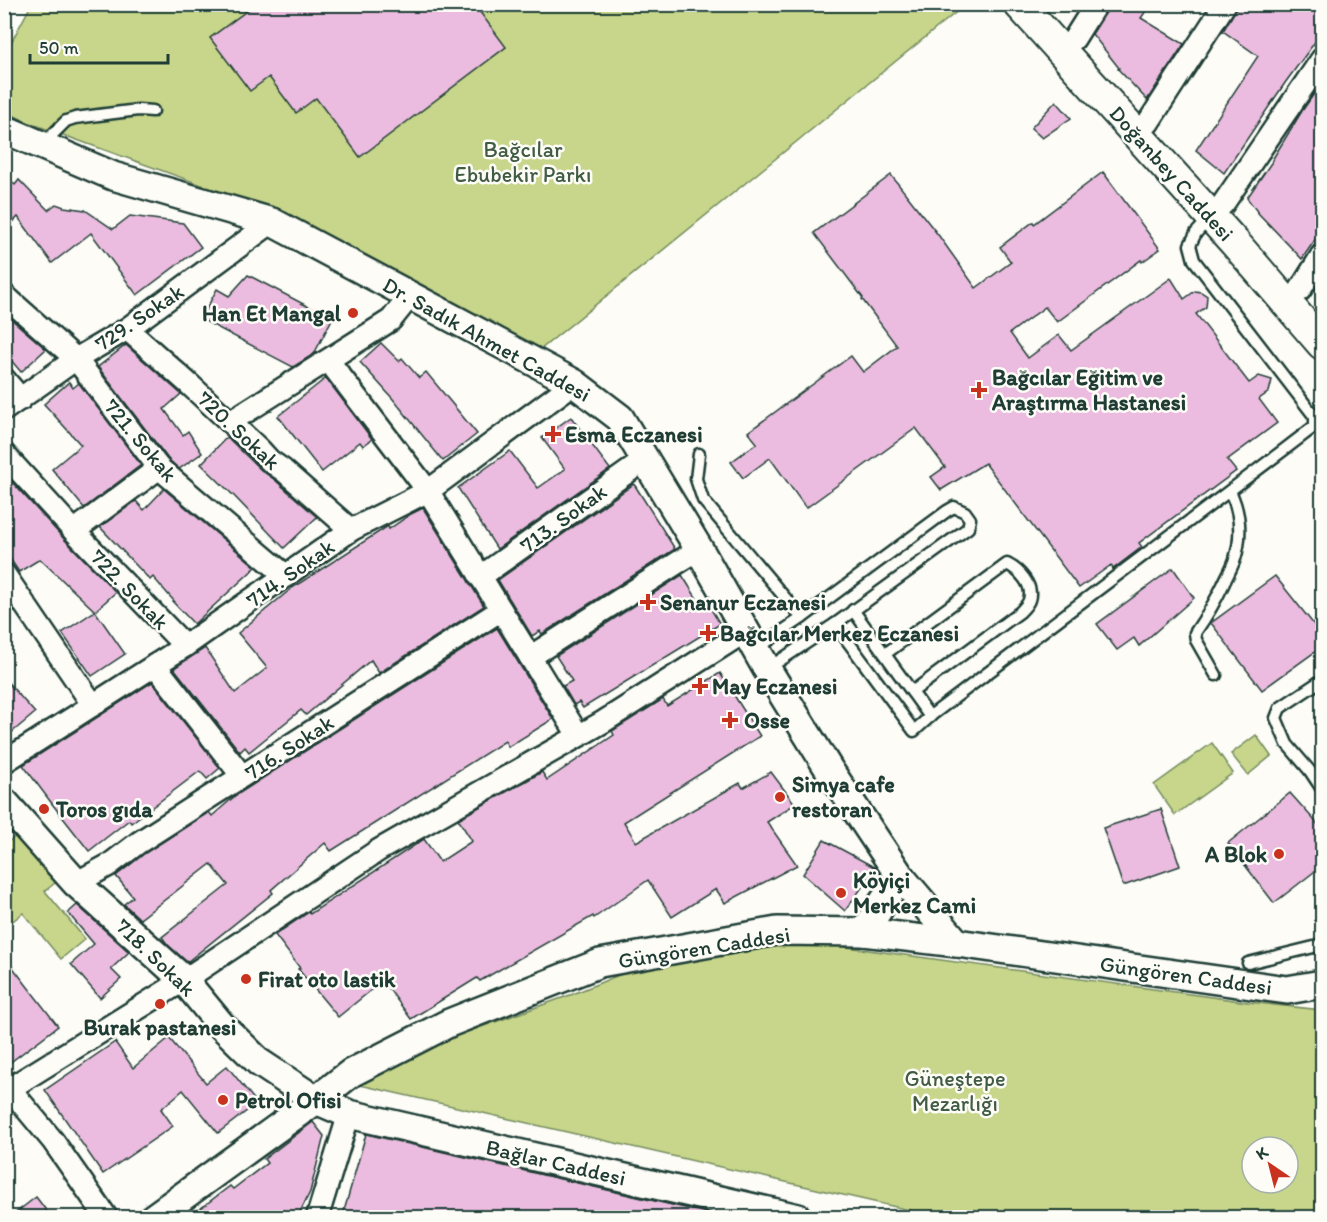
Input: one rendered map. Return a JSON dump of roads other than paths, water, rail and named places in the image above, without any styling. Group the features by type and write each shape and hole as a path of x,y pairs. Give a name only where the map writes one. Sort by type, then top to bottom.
{"main road":[{"name":"Doğanbey Caddesi","path":"1019,4 1217,210 1300,290 1323,317"},
{"name":"Doğanbey Caddesi","path":"1048,4 1074,39 1148,123 1323,344"}],"street":[{"path":"1074,39 1096,4"},
{"path":"1148,123 1226,4"},
{"path":"1217,210 1323,59"},
{"name":"Dr. Sadık Ahmet Caddesi","path":"4,129 113,176 272,222 574,383 620,418 830,771 900,876 957,943"},
{"name":"729. Sokak","path":"13,405 76,359 127,329 272,222"},
{"path":"1300,290 1323,255"},
{"name":"721. Sokak","path":"4,295 76,359 159,468 286,576"},
{"path":"230,422 391,320 411,295"},
{"name":"720. Sokak","path":"127,329 270,461 351,530"},
{"path":"332,364 428,491 578,735"},
{"path":"4,379 13,405"},
{"name":"714. Sokak","path":"4,762 185,646 351,530 428,491 574,383"},
{"name":"722. Sokak","path":"4,454 74,531 185,646"},
{"name":"713. Sokak","path":"480,577 646,459"},
{"name":"722. Sokak","path":"74,531 159,468"},
{"path":"530,657 699,549"},
{"path":"4,574 93,705"},
{"name":"716. Sokak","path":"76,883 109,865 138,843 501,610"},
{"path":"107,1218 53,1141 8,1090 184,980 379,850 578,735 757,650"},
{"path":"155,665 243,776"},
{"name":"718. Sokak","path":"4,802 76,883 184,980 221,1025 260,1064 316,1100"},
{"path":"864,932 900,876"},
{"name":"Güngören Caddesi","path":"153,1218 351,1073 449,1023 600,963 777,931 864,932 1287,990 1323,984"},
{"name":"Bağlar Caddesi","path":"316,1100 349,1114 798,1218"},
{"path":"317,1218 349,1114"}],"lane":[{"path":"41,145 66,122 75,118 138,110 153,111"},
{"path":"835,624 914,731 1315,426 1315,417 1194,260 1190,245 1196,233 1217,210"},
{"path":"699,454 696,479 703,500 802,618"},
{"path":"1216,675 1196,640 1195,633 1211,609 1235,560 1239,527 1236,503 1230,491"},
{"path":"954,507 965,512 970,519 968,528 835,624 757,650 947,511 954,507"},
{"path":"885,654 1007,564 1016,569 1030,587 1029,600 1020,612 912,692"},
{"path":"853,610 930,717"},
{"path":"1323,680 1280,708 1276,718 1287,744 1323,789"},
{"path":"1248,963 1323,945"}],"place":[{"name":"Han Et Mangal","path":"353,313"},
{"name":"Bağcılar Eğitim ve Araştırma Hastanesi","path":"979,390"},
{"name":"Esma Eczanesi","path":"553,434"},
{"name":"Senanur Eczanesi","path":"648,602"},
{"name":"Bağcılar Merkez Eczanesi","path":"708,633"},
{"name":"May Eczanesi","path":"700,686"},
{"name":"Osse","path":"730,720"},
{"name":"Simya cafe restoran","path":"780,797"},
{"name":"Toros gıda","path":"44,809"},
{"name":"A Blok","path":"1279,854"},
{"name":"Köyiçi Merkez Cami","path":"841,893"},
{"name":"Firat oto lastik","path":"246,979"},
{"name":"Burak pastanesi","path":"160,1004"},
{"name":"Petrol Ofisi","path":"223,1100"}],"park label":[{"name":"Bağcılar Ebubekir Parkı","path":"523,162"},
{"name":"Güneştepe Mezarlığı","path":"955,1090"}]}
